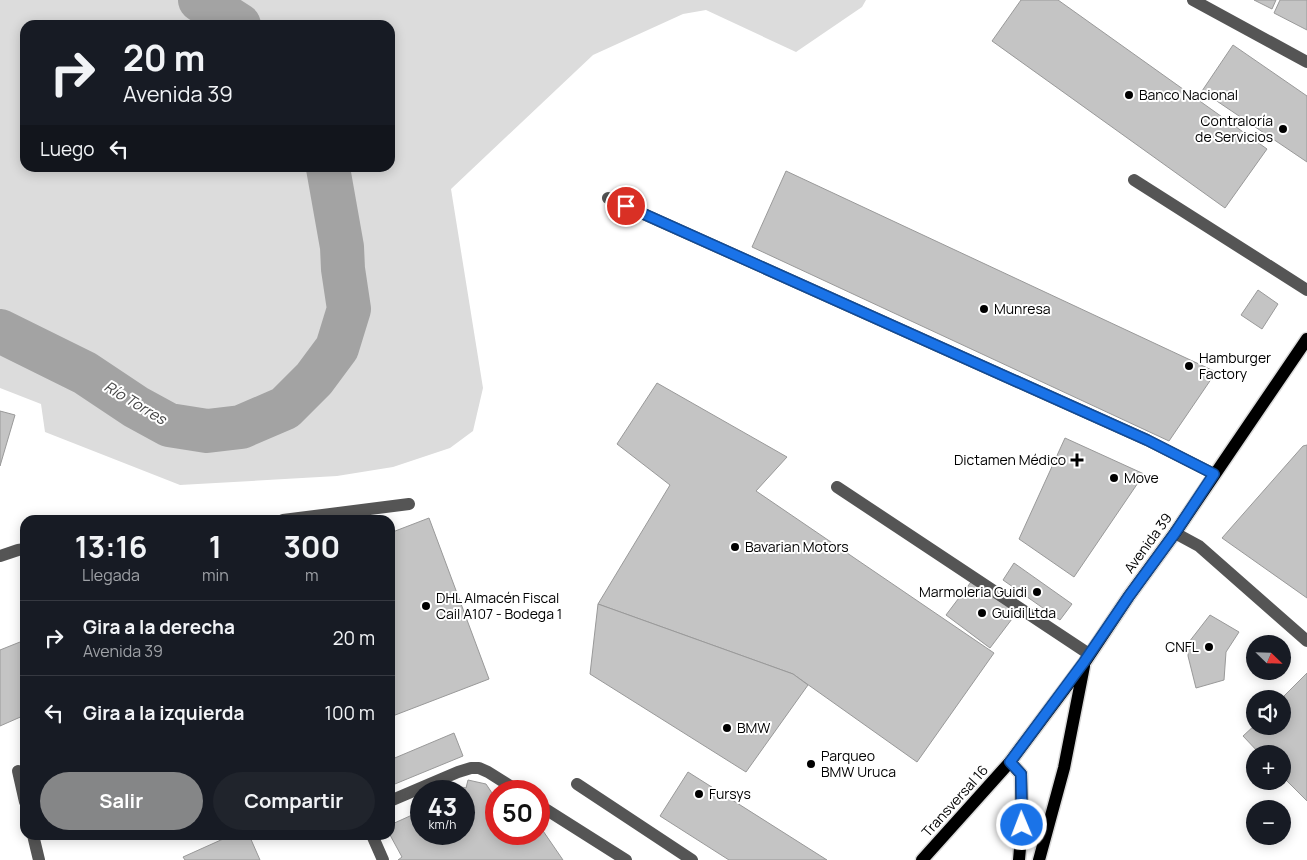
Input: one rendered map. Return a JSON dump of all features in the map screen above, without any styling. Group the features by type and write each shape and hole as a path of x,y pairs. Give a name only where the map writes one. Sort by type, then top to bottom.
{"main road":[{"name":"Avenida 39","path":"1010,762 1087,658 1175,533 1307,339"},
{"path":"1038,860 1064,768 1087,658"},
{"path":"1010,762 1021,774 1022,825 1019,860"},
{"name":"Transversal 16","path":"922,860 1010,762"}],"street":[{"path":"1193,0 1307,62"},
{"path":"1134,180 1307,290"},
{"path":"608,198 1147,440 1214,474"},
{"path":"837,488 1087,658"},
{"path":"323,515 410,504"},
{"path":"1175,533 1199,546 1307,641"},
{"path":"0,556 20,550"},
{"path":"395,800 471,768 480,768 501,780"},
{"path":"18,771 20,780"},
{"path":"577,784 692,860"},
{"path":"550,811 626,860"},
{"path":"34,840 38,860"},
{"path":"374,840 383,860"}],"shaded area":[{"path":"0,0 866,0 862,7 796,52 706,10 683,14 593,55 451,189 483,388 473,431 450,448 393,467 337,476 180,485 45,432 41,404 0,388"}],"building":[{"name":"Banco Nacional","path":"1021,0 1058,0 1267,149 1225,208 992,41"},
{"path":"1254,0 1276,0 1272,9"},
{"path":"1280,0 1307,0 1307,30 1274,13"},
{"name":"Contraloría de Servicios","path":"1233,45 1307,96 1307,162 1202,91"},
{"name":"Munresa","path":"786,171 1216,372 1169,441 752,247"},
{"path":"1258,290 1278,304 1262,329 1241,315"},
{"name":"Bavarian Motors","path":"657,383 787,457 756,491 994,653 917,762 793,674 598,604 670,485 617,444"},
{"path":"0,411 15,415 0,466"},
{"path":"1065,438 1144,474 1074,577 1019,539"},
{"path":"1307,445 1307,598 1222,538 1303,446"},
{"name":"DHL Almacén Fiscal Cail A107 - Bodega 1","path":"429,518 489,679 395,715 395,531"},
{"name":"Marmoleria Guidi","path":"1014,563 1072,604 1060,620 1003,580"},
{"name":"Guidi Ltda","path":"974,578 1018,611 990,648 946,615"},
{"name":"BMW","path":"598,604 793,674 808,685 746,772 590,674"},
{"name":"CNFL","path":"1210,615 1239,632 1226,652 1224,680 1196,688 1188,656 1189,642"},
{"path":"20,642 20,717 0,726 0,650"},
{"path":"1307,673 1307,801 1291,785 1291,745 1252,745 1243,736 1246,733 1246,735 1291,735 1290,690"},
{"path":"454,733 463,756 395,784 395,758"},
{"name":"Fursys","path":"688,772 827,860 729,860 660,816"},
{"path":"475,782 485,784 485,845 550,845 550,841 563,860 398,860 402,857 393,840 395,840 395,823 410,816 410,845 475,845"},
{"path":"221,840 251,840 260,860 185,860 183,857"}],"waterway":[{"name":"Río Torres","path":"200,0 231,20"},
{"name":"Río Torres","path":"0,331 85,373 136,407 169,425 207,431 241,427 285,408 314,379 337,348 349,309 342,247 329,172"}],"place":[{"name":"Banco Nacional","path":"1129,95"},
{"name":"Contraloría de Servicios","path":"1283,129"},
{"name":"Munresa","path":"984,309"},
{"name":"Hamburger Factory","path":"1189,366"},
{"name":"Dictamen Médico","path":"1077,460"},
{"name":"Move","path":"1114,478"},
{"name":"Bavarian Motors","path":"735,547"},
{"name":"Marmoleria Guidi","path":"1037,592"},
{"name":"DHL Almacén Fiscal Cail A107 - Bodega 1","path":"426,606"},
{"name":"Guidi Ltda","path":"982,613"},
{"name":"CNFL","path":"1209,647"},
{"name":"BMW","path":"727,728"},
{"name":"Parqueo BMW Uruca","path":"811,764"},
{"name":"Fursys","path":"699,794"}],"route":[{"path":"626,206 1147,440 1214,474 1084,662 1010,762 1021,774 1022,825"}]}
